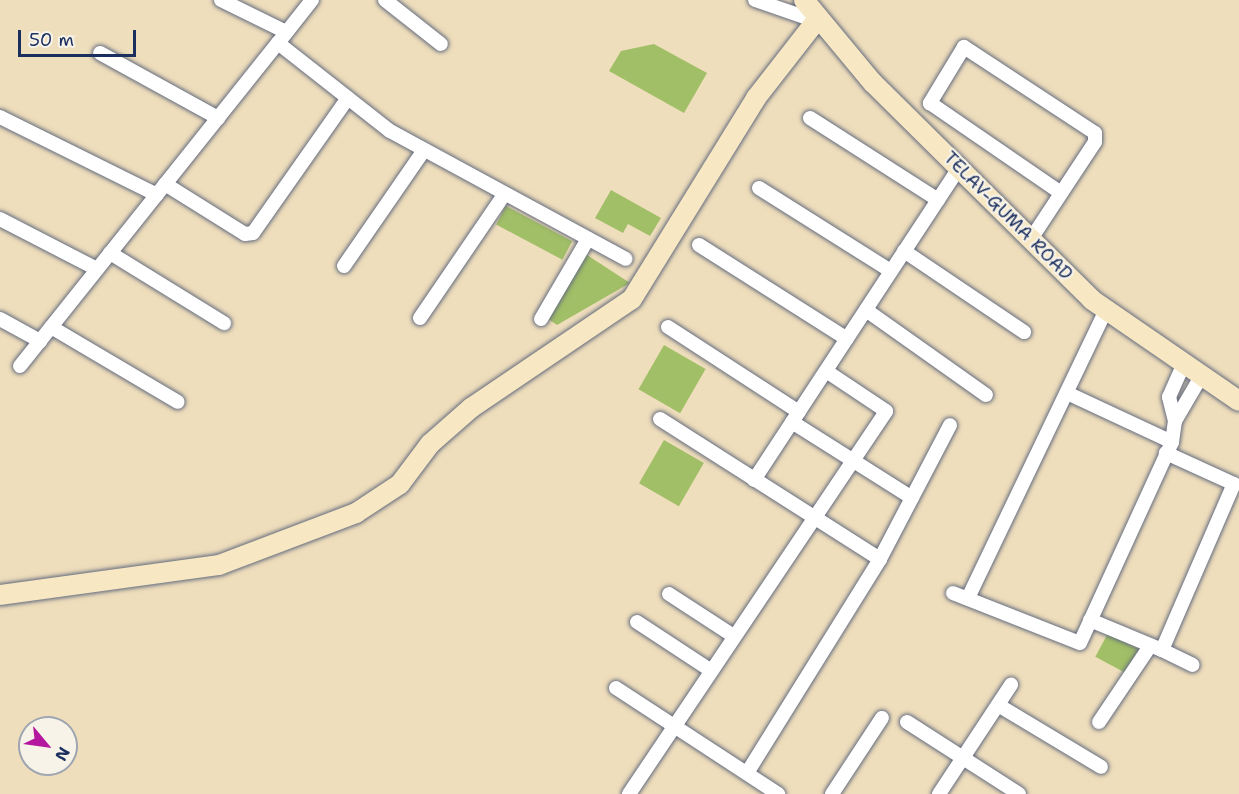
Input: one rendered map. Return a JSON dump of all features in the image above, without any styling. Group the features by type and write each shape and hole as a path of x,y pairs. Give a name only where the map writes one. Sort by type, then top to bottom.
{"street":[{"path":"221,0 282,38 348,98 424,150 626,259"},
{"path":"20,366 312,0"},
{"path":"385,0 441,44"},
{"path":"0,595 219,565 356,513 400,484 430,444 471,408 632,299 756,98 816,21 755,0"},
{"name":"TELAV-GUMA ROAD","path":"804,0 816,21 959,168 1107,310 1239,401"},
{"path":"1031,239 1061,193 1095,134 964,47 930,103 1061,193"},
{"path":"100,53 218,118"},
{"path":"0,117 161,189 245,234 253,233 348,98"},
{"path":"810,118 938,200"},
{"path":"344,266 424,150"},
{"path":"754,480 959,168"},
{"path":"759,188 891,272"},
{"path":"420,318 504,195"},
{"path":"0,219 98,269"},
{"path":"541,318 588,239"},
{"path":"699,245 847,339"},
{"path":"904,251 1024,332"},
{"path":"110,253 224,323"},
{"path":"866,310 986,395"},
{"path":"968,598 1107,310"},
{"path":"0,320 40,341"},
{"path":"51,327 178,402"},
{"path":"668,327 796,417 854,462 912,498"},
{"path":"1174,420 1169,397 1184,363"},
{"path":"630,794 732,635 854,462 886,411 826,371"},
{"path":"953,593 1080,643 1169,448 1174,420 1202,375"},
{"path":"1067,393 1169,448 1236,478 1156,648 1099,722"},
{"path":"660,419 880,559"},
{"path":"747,773 880,559 950,425"},
{"path":"669,594 732,635"},
{"path":"1090,620 1192,665"},
{"path":"637,622 710,670"},
{"path":"939,794 1011,685"},
{"path":"616,688 672,728 776,793"},
{"path":"998,705 1101,767"},
{"path":"832,794 882,718"},
{"path":"907,722 1019,794"}],"green space":[{"path":"654,44 707,73 684,113 609,71 621,51"},
{"path":"611,190 661,218 650,236 628,224 623,233 595,218"},
{"path":"506,206 572,241 562,260 496,225"},
{"path":"587,255 630,283 557,325 547,318"},
{"path":"664,345 706,369 680,413 638,389"},
{"path":"664,440 704,463 679,506 639,483"},
{"path":"1108,633 1140,650 1127,674 1095,657"}]}
